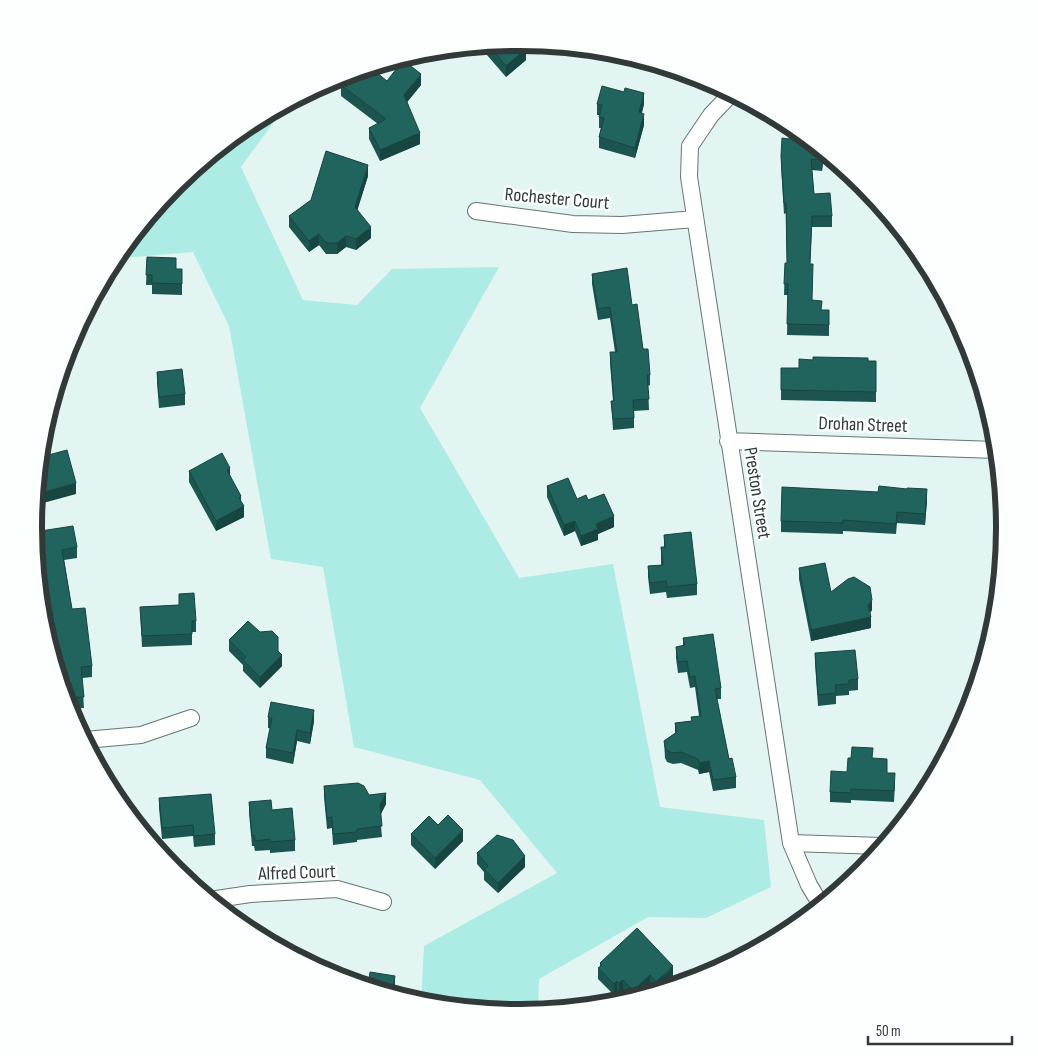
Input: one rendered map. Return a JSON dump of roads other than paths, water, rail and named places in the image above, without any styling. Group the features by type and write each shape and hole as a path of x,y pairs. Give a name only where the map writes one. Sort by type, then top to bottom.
{"street":[{"name":"Preston Street","path":"726,99 711,115 690,146 689,177 791,843 809,885 817,899"},
{"name":"Rochester Court","path":"476,211 573,224 622,225 695,219"},
{"name":"Drohan Street","path":"728,441 988,450"},
{"path":"92,739 141,735 191,718"},
{"path":"791,843 874,846"},
{"name":"Alfred Court","path":"220,898 250,894 337,889 383,902"}]}
